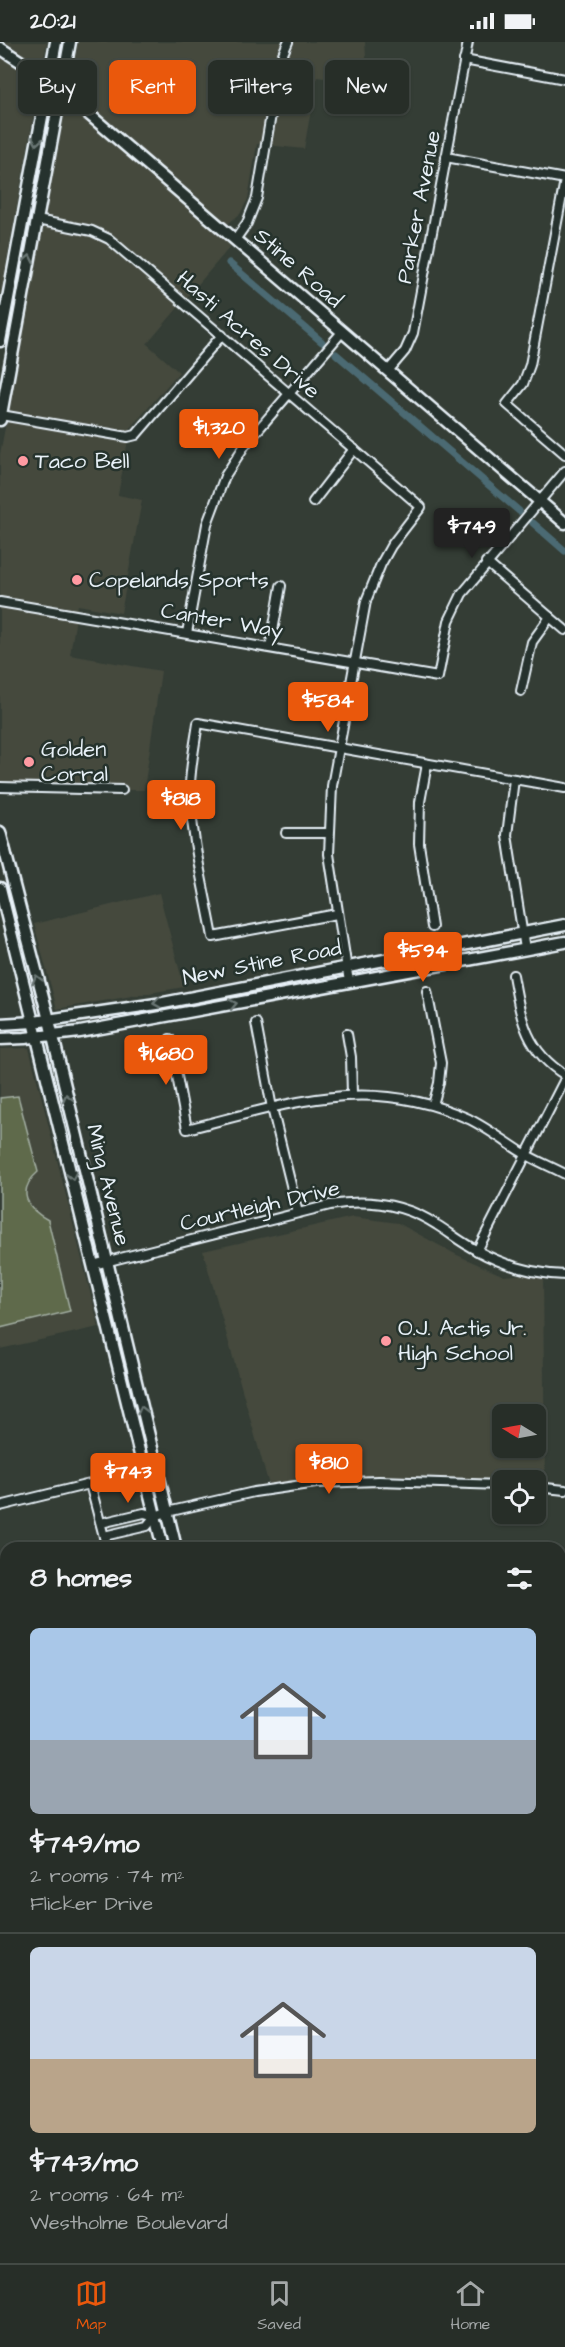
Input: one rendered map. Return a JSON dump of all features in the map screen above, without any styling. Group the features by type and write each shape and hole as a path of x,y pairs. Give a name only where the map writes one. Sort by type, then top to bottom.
{"main road":[{"path":"53,60 56,42"},
{"path":"67,60 70,42"},
{"name":"Stine Road","path":"0,48 18,60"},
{"path":"0,341 3,306 16,256 43,114"},
{"path":"0,417 57,114"},
{"name":"Stine Road","path":"88,114 565,523"},
{"path":"16,256 14,299 20,308"},
{"path":"3,306 11,322 8,371"},
{"name":"Ming Avenue","path":"0,832 52,1035 174,1542"},
{"name":"Ming Avenue","path":"0,888 162,1542"},
{"name":"New Stine Road","path":"0,1024 34,1022 163,1003 565,925"},
{"name":"New Stine Road","path":"0,1039 52,1035 565,942"}],"street":[{"path":"235,240 247,223 257,198 280,61 288,42"},
{"name":"Parker Avenue","path":"388,371 405,351 413,333 468,42"},
{"path":"464,60 565,79"},
{"path":"446,157 565,180 531,365 523,384 507,404 565,454"},
{"name":"Hasti Acres Drive","path":"37,220 92,231 110,239 421,507 391,546 372,582 362,616 353,662"},
{"path":"187,633 203,539 217,493 245,445 342,332"},
{"path":"0,417 128,436 136,435 222,335"},
{"path":"313,502 354,450"},
{"path":"565,471 486,562 565,630"},
{"name":"Canter Way","path":"0,602 438,677 445,636 455,607 486,562"},
{"path":"270,648 281,586"},
{"path":"521,691 532,642 550,617"},
{"path":"349,982 331,877 328,833 332,786 353,662"},
{"path":"337,914 213,937 195,839 191,801 192,759 198,723 565,788"},
{"path":"427,764 420,802 418,844 432,927"},
{"path":"514,779 507,835 508,854 525,950"},
{"path":"0,787 122,790"},
{"path":"286,832 328,833"},
{"path":"477,1251 565,1077 546,1061 531,1042 521,1019 513,975"},
{"path":"428,991 441,1063 440,1083 433,1105"},
{"path":"256,1023 272,1108 298,1213"},
{"path":"347,1034 351,1057 352,1094"},
{"path":"170,1039 187,1129 316,1098 352,1094 393,1096 433,1105 472,1121 526,1154 565,1174"},
{"name":"Courtleigh Drive","path":"93,1265 342,1203 366,1203 390,1206 422,1216 477,1251 525,1269 565,1275"},
{"path":"104,1536 147,1526 155,1516 167,1512 254,1492 316,1483 379,1481 492,1485"},
{"path":"0,1506 90,1484 106,1542"},
{"path":"546,1487 565,1490"},
{"path":"101,1523 144,1513 155,1516"}],"shaded area":[{"path":"0,42 47,42 44,60 18,60 18,114 34,114 0,300"},
{"path":"78,42 365,42 366,60 325,60 325,78 317,77 313,99 313,60 208,60 208,114 310,114 304,149 257,144 248,199 240,214 229,223 230,247 147,344 179,372 130,429 118,495 142,500 121,613 78,605 70,655 161,671 144,790 0,790 0,454 64,114 97,114 97,60 75,60"},
{"path":"159,893 184,987 57,1009 34,924"},
{"path":"29,1048 99,1327 0,1349 0,1049"},
{"name":"O.J. Actis Jr. High School","path":"353,1217 398,1223 457,1255 504,1276 543,1273 544,1404 492,1404 492,1458 545,1458 545,1470 492,1470 492,1487 270,1489 203,1251"}],"green space":[{"path":"18,1096 38,1172 27,1186 27,1199 34,1211 48,1220 70,1311 0,1328 0,1098"}],"waterway":[{"path":"229,263 322,342"},
{"path":"336,354 519,511"},
{"path":"533,523 565,551"}],"place":[{"name":"Taco Bell","path":"23,461"},
{"name":"Copelands Sports","path":"77,580"},
{"name":"Golden Corral","path":"29,762"},
{"name":"O.J. Actis Jr. High School","path":"386,1341"}]}
